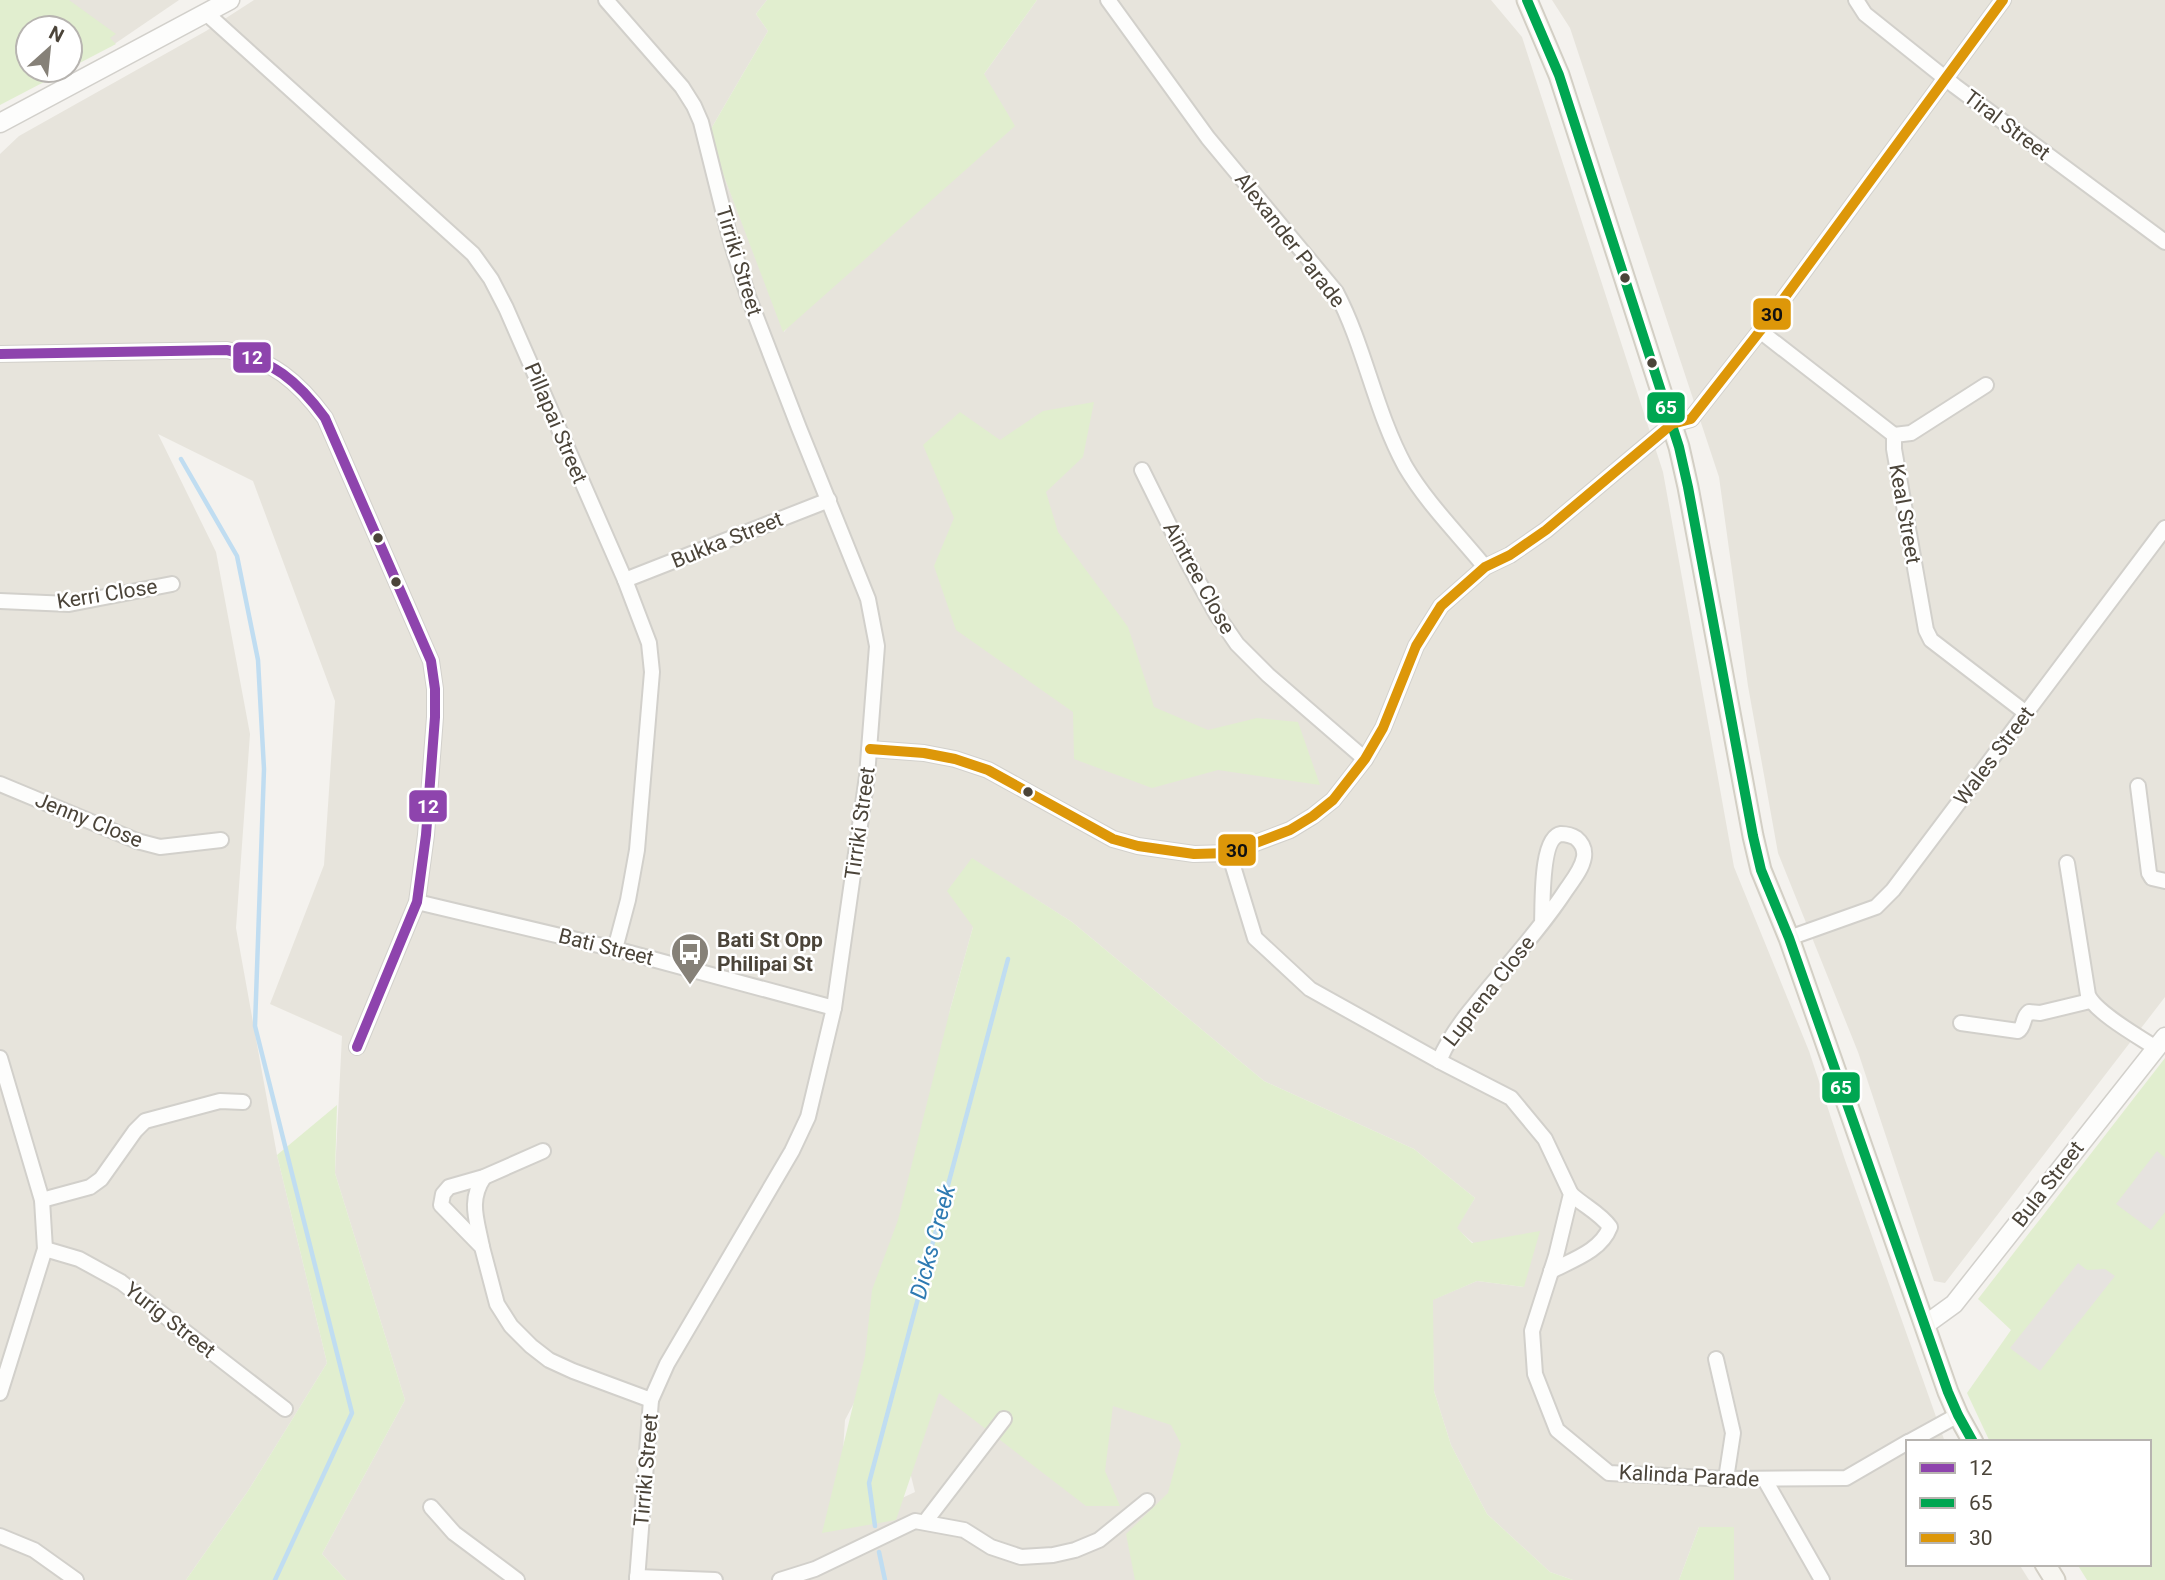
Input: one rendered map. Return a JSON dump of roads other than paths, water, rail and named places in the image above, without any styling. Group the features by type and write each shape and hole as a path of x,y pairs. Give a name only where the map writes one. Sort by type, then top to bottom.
{"main road":[{"path":"1527,0 1559,75 1672,424 1688,487 1761,870 1789,938 1958,1415 1972,1440"}],"street":[{"path":"0,123 230,0"},
{"name":"Tirriki Street","path":"606,0 681,87 701,122 730,238 748,296 868,598 877,646 870,749 834,1008 808,1117 792,1151 667,1364 651,1400 637,1579"},
{"name":"Alexander Parade","path":"1108,0 1208,138 1336,292 1348,314 1406,466 1430,501 1485,567"},
{"name":"Tiral Street","path":"1856,0 1865,15 1946,79 2165,242"},
{"path":"870,749 924,753 955,759 988,770 1113,839 1138,846 1194,854 1229,853 1290,830 1313,816 1333,800 1365,759 1383,728 1416,646 1441,606 1485,567 1510,555 1546,530 1672,424 1691,419 1760,331 2003,0"},
{"name":"Pillapai Street","path":"206,13 473,254 491,279 512,320 625,580 649,643 652,672 637,850 615,949"},
{"name":"Keal Street","path":"1760,331 1894,435 1894,449 1926,630 1931,640 2026,713"},
{"path":"0,354 227,350 271,365 294,381 325,418 431,661 435,690 426,835 417,902 357,1047"},
{"path":"1894,435 1911,433 1986,385"},
{"name":"Aintree Close","path":"1142,470 1188,563 1217,615 1237,644 1268,675 1365,759"},
{"name":"Bukka Street","path":"625,580 829,500"},
{"name":"Wales Street","path":"1789,938 1876,907 1893,890 2165,528"},
{"name":"Kerri Close","path":"0,601 69,604 172,584"},
{"name":"Jenny Close","path":"0,784 137,841 160,847 220,840"},
{"path":"2138,786 2149,873 2152,878 2165,881"},
{"name":"Luprena Close","path":"1439,1061 1447,1042 1469,1011 1542,923 1581,866 1584,855 1582,845 1576,838 1568,835 1560,834 1553,838 1548,850 1544,872 1542,923"},
{"path":"1229,853 1255,939 1310,989 1511,1098 1545,1139 1571,1194 1602,1217 1610,1227 1606,1238 1594,1248 1551,1271"},
{"path":"2067,863 2090,1001"},
{"name":"Bati Street","path":"417,902 615,949 834,1008"},
{"path":"1961,1023 2018,1031 2029,1012 2040,1013 2090,1001 2160,1043"},
{"name":"Bula Street","path":"1925,1325 1954,1304 2160,1043"},
{"path":"0,1058 41,1200 44,1249 0,1393"},
{"path":"41,1200 90,1187 102,1179 145,1121 220,1101 243,1102"},
{"path":"482,1247 441,1205 443,1194 449,1187 484,1177 543,1151"},
{"path":"484,1177 477,1187 474,1200 482,1247 497,1304 511,1326 549,1360 651,1400"},
{"name":"Kalinda Parade","path":"1571,1194 1532,1331 1535,1374 1557,1430 1609,1473 1765,1480 1846,1478 1906,1443"},
{"name":"Yurig Street","path":"44,1249 79,1259 121,1282 285,1409"},
{"path":"1716,1359 1733,1433 1726,1479"},
{"name":"Kalinda Parade","path":"1912,1440 1958,1415"},
{"path":"925,1522 1004,1419"},
{"path":"1765,1480 1822,1580"},
{"path":"780,1580 815,1569 915,1521 964,1530 991,1547 1021,1558 1075,1550 1099,1540 1147,1501"},
{"path":"431,1507 454,1533 517,1580"},
{"path":"0,1536 34,1550 76,1580"},
{"path":"637,1579 715,1580"}],"waterway":[{"path":"181,459 237,556 258,660 264,769 255,1026 352,1413 275,1580"},
{"name":"Dicks Creek","path":"875,1526 869,1483 1008,959"},
{"name":"Dicks Creek","path":"879,1552 885,1580"}],"place":[{"name":"Bati St Opp Philipai St","path":"690,986"}]}
